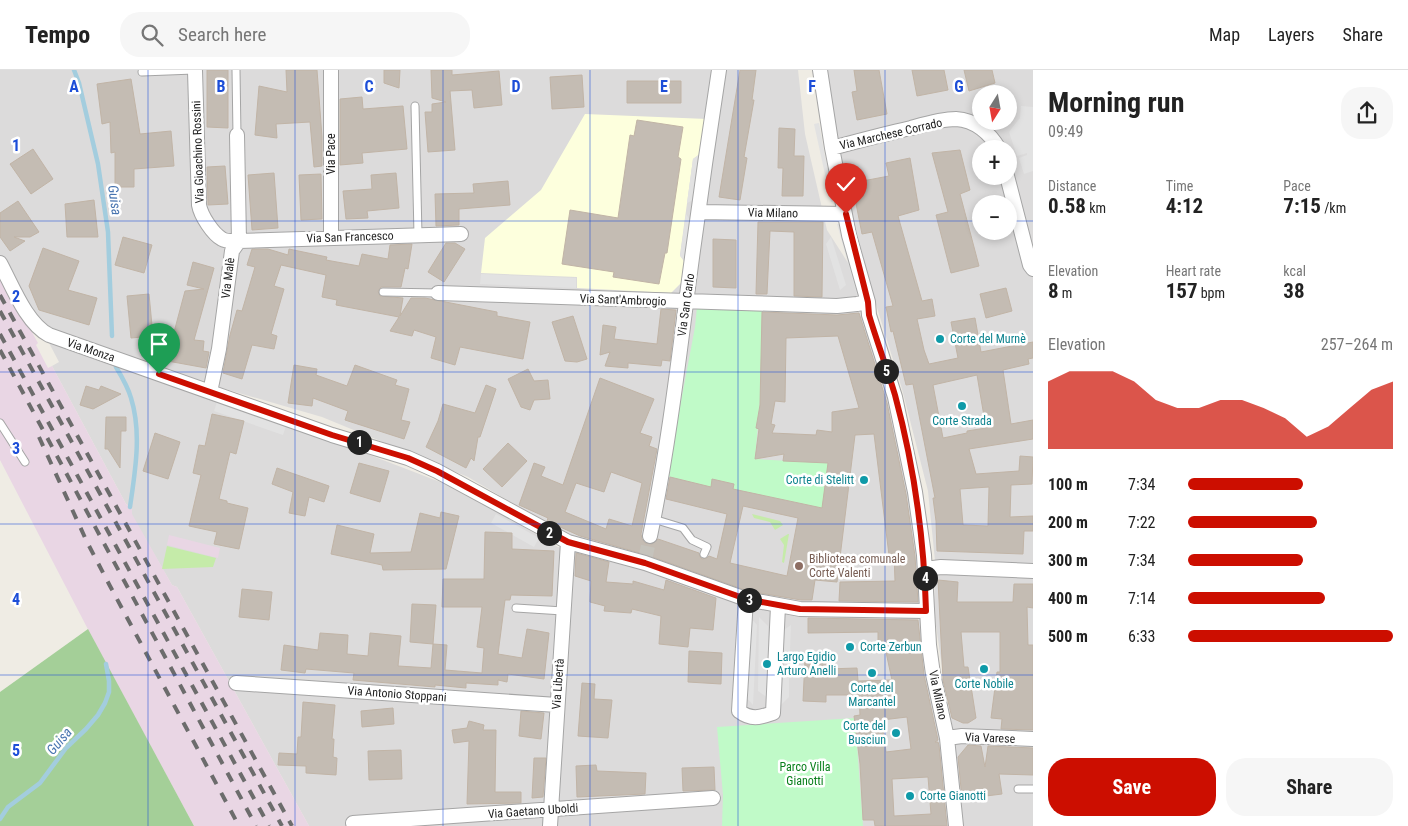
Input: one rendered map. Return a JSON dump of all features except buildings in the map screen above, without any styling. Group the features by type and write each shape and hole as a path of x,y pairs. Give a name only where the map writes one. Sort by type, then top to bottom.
{"street":[{"name":"Via Gioachino Rossini","path":"194,70 200,210 222,239 238,241"},
{"name":"Via Pace","path":"331,70 331,238"},
{"name":"Via Milano","path":"820,70 832,148 846,214 868,302 869,315 895,397 915,492 925,569 926,611 933,674 947,738 956,826"},
{"name":"Via San Carlo","path":"650,536 672,418 717,71"},
{"name":"Via Marchese Corrado","path":"832,148 938,121 957,119 972,123 984,130 994,140"},
{"name":"Via Malè","path":"210,392 219,349 232,251 238,241 237,135"},
{"path":"1009,185 1030,265 1033,269"},
{"name":"Via Milano","path":"700,212 846,214"},
{"name":"Via San Francesco","path":"238,241 461,234"},
{"name":"Via Monza","path":"0,263 28,314 41,331 49,335 332,435 408,458 437,471 568,542 645,562 698,579 746,599 778,606 800,609 926,611"},
{"name":"Via Sant'Ambrogio","path":"438,293 837,306 868,302"},
{"name":"Via Libertà","path":"550,826 568,542"},
{"path":"925,569 941,567 1033,571"},
{"path":"746,599 738,711 746,717 761,717 773,713 778,606"},
{"name":"Via Antonio Stoppani","path":"236,683 557,705"},
{"name":"Via Varese","path":"947,738 962,736 1033,739"},
{"name":"Via Gaetano Uboldi","path":"353,822 713,798"}],"lane":[{"path":"142,72 194,70"},
{"path":"236,70 237,135"},
{"path":"416,106 418,235"},
{"path":"383,292 438,293"},
{"path":"0,423 25,462"},
{"path":"660,521 683,528 692,540 707,547 704,554"},
{"path":"516,608 563,611"},
{"path":"1018,789 1033,789"}],"shaded area":[{"path":"0,70 798,70 805,134 827,230 868,294 898,391 923,493 930,565 929,612 781,606 566,535 468,477 322,417 215,386 63,333 23,317 0,275"},
{"path":"823,70 1033,70 1033,735 954,736 934,612 935,561 928,491 902,389 847,210"},
{"path":"1021,106 1033,107 1033,171 1024,174 1019,158 1027,155 1027,153 1017,156 1017,140 1012,140 1009,132 1011,130 1018,130 1018,121"},
{"path":"585,114 707,119 704,151 693,159 680,255 684,261 681,283 671,293 577,288 577,277 481,273 485,238 541,190"},
{"path":"819,123 836,201 831,202 814,124"},
{"path":"701,153 697,198 687,203 693,159"},
{"path":"686,214 693,225 687,265 680,256"},
{"path":"837,224 841,224 862,293 857,295"},
{"path":"831,237 846,285 840,290 826,244"},
{"path":"481,274 576,278 576,288 480,284"},
{"path":"0,275 38,343 36,345 48,368 52,366 126,504 132,508 132,514 172,585 177,587 309,826 194,826 106,664 0,460"},
{"path":"48,341 310,432 461,490 558,547 645,565 750,603 930,614 950,740 1033,739 1033,826 309,826 177,587 172,585 131,514 132,508 126,504 52,366 59,362"},
{"path":"217,402 286,426 283,435 214,411"},
{"path":"496,514 539,538 534,547 491,523"},
{"path":"169,535 220,548 218,558 167,545"},
{"path":"749,616 757,625 753,705 745,696"},
{"path":"759,617 768,626 768,698 758,691"},
{"path":"791,625 790,651 782,659 782,631"},
{"path":"789,667 789,697 781,705 781,674"}],"green space":[{"path":"697,307 762,307 760,401 755,459 828,463 822,508 733,489 734,484 713,479 711,487 667,476 695,327"},
{"path":"752,514 780,521 783,525 775,530 770,522 754,518"},
{"path":"788,534 784,563 782,562 784,545 780,539"},
{"path":"167,546 216,558 213,567 162,569"},
{"path":"88,629 194,826 0,826 0,692"},
{"name":"Parco Villa Gianotti","path":"855,718 863,826 722,826 723,795 717,727"}],"waterway":[{"name":"Guisa","path":"74,70 79,83 98,164 108,232 112,336"},
{"name":"Guisa","path":"116,367 130,394 136,425 137,439 130,507"},
{"name":"Guisa","path":"0,819 8,807 40,783 66,748 98,715 109,692 106,664"}],"tunnel":[{"path":"645,560 650,536"}],"railway":[{"path":"0,295 292,826"},
{"path":"0,311 282,826"},
{"path":"0,334 269,826"},
{"path":"0,350 256,826"},
{"path":"39,437 87,542 239,826"}],"place":[{"name":"Corte del Murnè","path":"940,339"},
{"name":"Corte Strada","path":"962,406"},
{"name":"Corte di Stelitt","path":"864,480"},
{"name":"Biblioteca comunale Corte Valenti","path":"799,566"},
{"name":"Corte Zerbun","path":"850,647"},
{"name":"Largo Egidio Arturo Anelli","path":"767,664"},
{"name":"Corte Nobile","path":"984,669"},
{"name":"Corte del Marcantel","path":"872,673"},
{"name":"Corte del Busciun","path":"896,733"},
{"name":"Corte Gianotti","path":"910,796"}],"route":[{"path":"159,374 332,435 408,458 437,471 539,528 568,542 645,563 746,599 800,609 926,611 924,555 906,446 895,397 868,312 868,302 846,214"}]}
